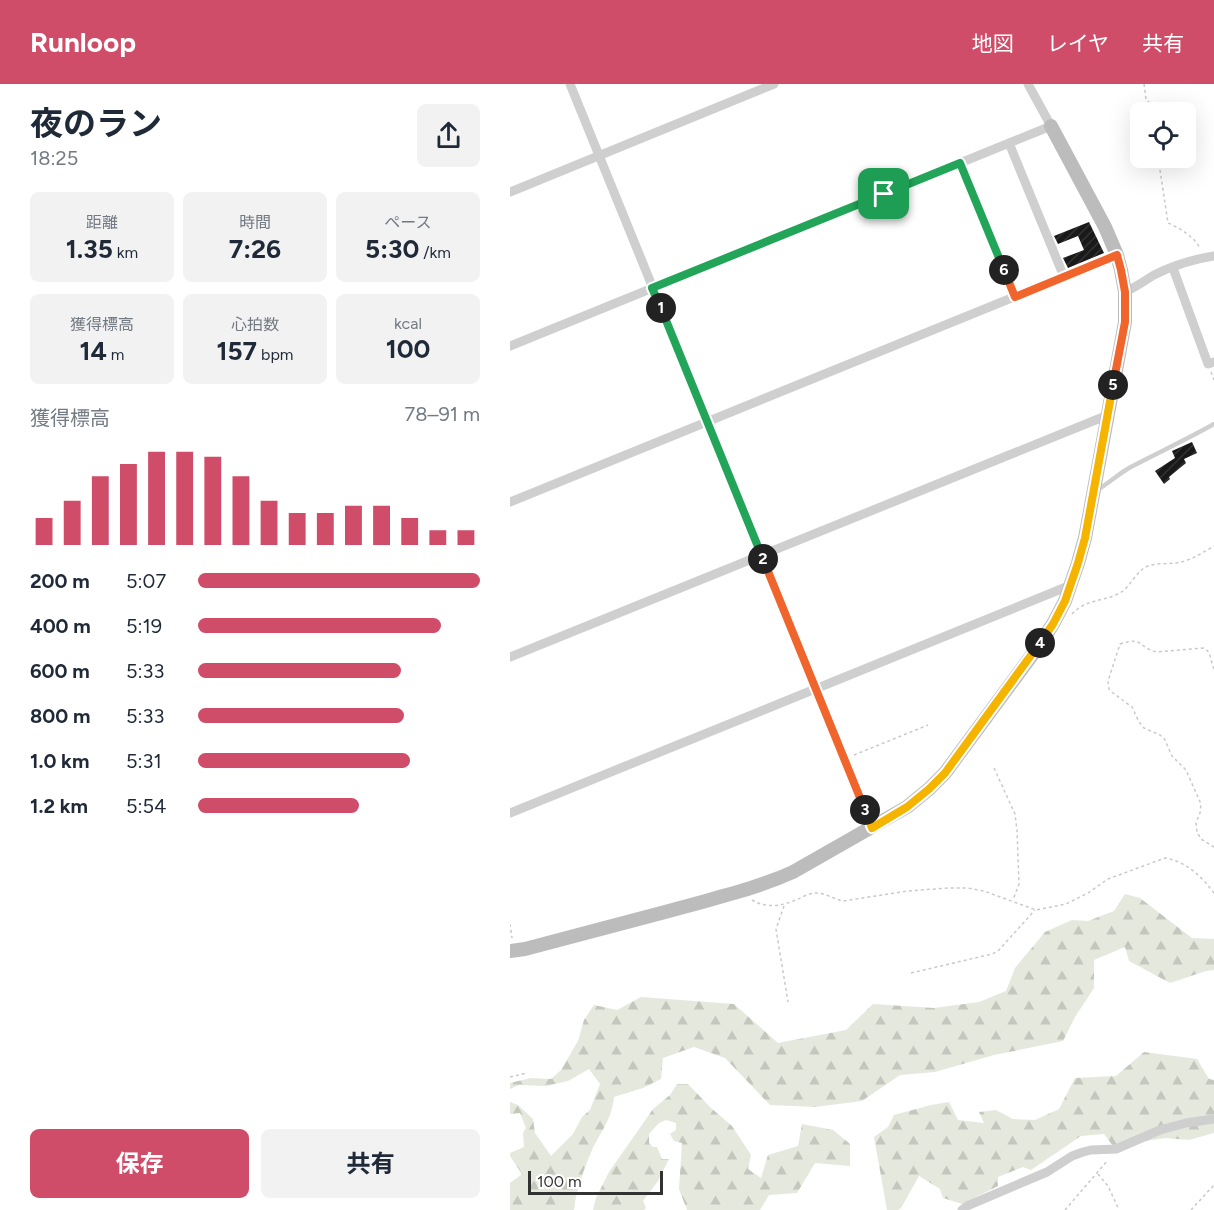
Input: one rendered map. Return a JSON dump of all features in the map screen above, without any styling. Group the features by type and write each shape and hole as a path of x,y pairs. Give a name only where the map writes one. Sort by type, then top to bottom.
{"street":[{"path":"570,84 872,828"},
{"path":"510,192 774,84"},
{"path":"512,951 622,924 773,880 793,872 907,807 945,773 1053,624 1071,585 1085,538 1125,322 1125,292 1117,255 1105,227 1028,84"},
{"path":"510,346 1051,126"},
{"path":"1009,143 1064,277"},
{"path":"960,163 1015,297"},
{"path":"510,502 1117,255"},
{"path":"1125,292 1155,275 1209,257"},
{"path":"1173,268 1208,364 1214,362"},
{"path":"510,657 1108,415"},
{"path":"510,813 1071,585"},
{"path":"962,1210 1047,1172 1072,1156 1091,1150 1116,1149 1160,1130 1214,1119"}],"lane":[{"path":"1092,493 1124,471 1214,424"}],"path":[{"path":"1144,84 1146,99 1149,102"},
{"path":"1160,168 1168,223 1179,227 1209,257"},
{"path":"1072,613 1079,606 1116,596 1124,591 1146,567 1188,560 1214,546"},
{"path":"1214,669 1210,662 1210,653 1203,648 1157,652 1150,651 1135,641 1130,641 1120,644 1108,681 1113,693 1132,707 1144,728 1164,738 1172,756 1186,770 1201,804 1196,823 1197,832 1202,839 1214,847"},
{"path":"844,758 928,725"},
{"path":"994,768 1015,814 1019,884 1013,901"},
{"path":"911,973 992,954 998,951 1036,910 1066,903 1088,893 1108,879 1165,858 1191,868 1214,893"},
{"path":"744,890 750,900 758,904 785,905 812,893 843,901 908,891 968,888 984,891 1036,910"},
{"path":"785,905 776,929 788,1002"},
{"path":"510,924 512,951"},
{"path":"510,1077 527,1073"},
{"path":"1065,1210 1116,1149"},
{"path":"1097,1174 1108,1186 1119,1210"},
{"path":"1191,1210 1214,1185"}],"green space":[{"path":"1125,894 1140,898 1192,938 1214,939 1214,970 1170,983 1129,961 1125,947 1094,960 1094,988 1063,1041 994,1055 935,1072 900,1075 862,1101 815,1107 770,1105 725,1058 694,1047 663,1058 661,1079 643,1088 614,1097 609,1118 583,1172 574,1210 510,1210 510,1183 522,1174 510,1153 524,1147 523,1133 526,1128 520,1113 510,1114 510,1102 518,1105 533,1119 535,1133 551,1156 573,1134 582,1117 590,1110 600,1084 589,1069 568,1081 546,1086 519,1085 510,1089 510,1083 531,1078 551,1079 561,1070 578,1041 584,1020 594,1005 617,1010 641,997 734,1004 778,1043 846,1030 873,1004 934,1008 979,1002 1006,991 1015,968 1045,932 1072,920 1088,921 1114,911"},
{"path":"1144,1052 1197,1059 1209,1079 1214,1080 1214,1133 1189,1140 1165,1138 1113,1146 1104,1134 1081,1136 1031,1170 1023,1167 998,1177 998,1186 962,1204 943,1198 940,1189 919,1176 901,1208 887,1210 874,1137 888,1127 894,1115 949,1102 958,1120 984,1123 979,1112 996,1110 1013,1119 1035,1120 1059,1109 1075,1078 1116,1076"},
{"path":"677,1084 688,1084 732,1126 751,1155 748,1169 761,1178 768,1155 798,1146 802,1124 833,1130 850,1144 850,1166 815,1163 797,1193 769,1195 760,1210 687,1210 679,1189 682,1143 674,1141 670,1134 676,1130 676,1123 666,1120 659,1123 649,1134 649,1143 657,1147 662,1159 669,1159 658,1181 643,1201 646,1208 644,1210 593,1210 596,1198 609,1172 653,1109 670,1095"}],"building":[{"path":"1089,222 1104,253 1068,268 1063,258 1084,250 1078,236 1058,244 1054,236"},
{"path":"1192,442 1197,453 1184,459 1186,463 1164,484 1155,471 1175,458 1172,451"}],"route":[{"path":"960,163 1015,297 1117,255 1125,292 1125,322 1085,538 1065,601 1035,651 945,773 907,807 872,828 652,288 884,194 960,163"}]}
